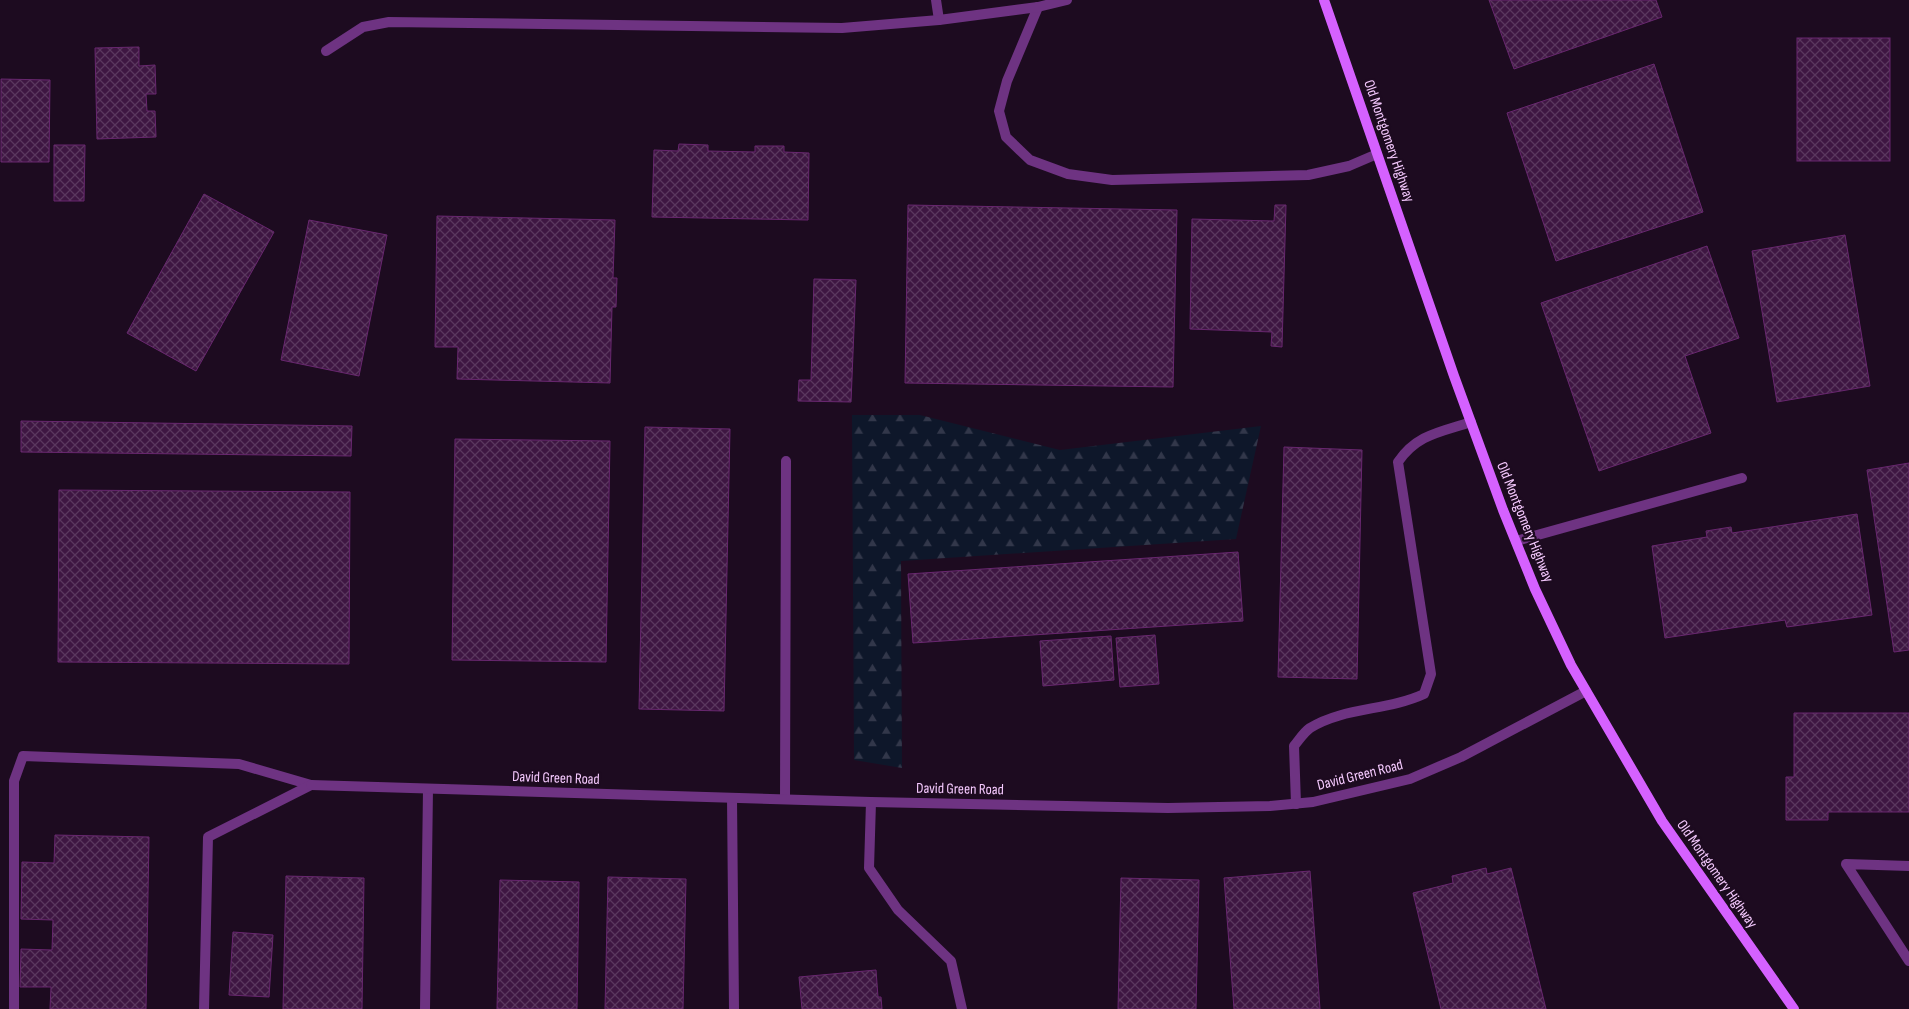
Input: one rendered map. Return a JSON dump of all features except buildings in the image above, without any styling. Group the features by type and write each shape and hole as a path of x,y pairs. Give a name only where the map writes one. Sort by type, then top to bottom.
{"street":[{"path":"936,0 939,20"},
{"path":"326,50 363,27 390,22 842,28 939,20 1038,7 1067,0"},
{"name":"Old Montgomery Highway","path":"1324,0 1471,422 1543,606 1586,691 1662,821 1794,1009"},
{"path":"1038,7 1007,81 999,112 1006,137 1030,160 1068,174 1112,180 1308,175 1349,166 1377,154"},
{"path":"1296,804 1294,746 1308,729 1339,716 1404,703 1424,694 1431,674 1398,462 1407,448 1417,440 1471,422"},
{"path":"785,799 786,461"},
{"path":"1516,541 1742,478"},
{"name":"David Green Road","path":"311,785 871,802 1168,808 1296,804 1363,792 1410,779 1461,757 1586,691"},
{"path":"14,1009 14,780 23,756 239,764 311,785"},
{"path":"204,1009 208,837 311,785"},
{"path":"425,1009 428,789"},
{"path":"732,798 734,1009"},
{"path":"871,802 869,868 898,910 951,961 962,1009"},
{"path":"1909,866 1846,864 1909,961"}],"green space":[{"path":"852,415 920,415 1060,450 1261,426 1236,539 901,561 902,768 854,760"}]}
